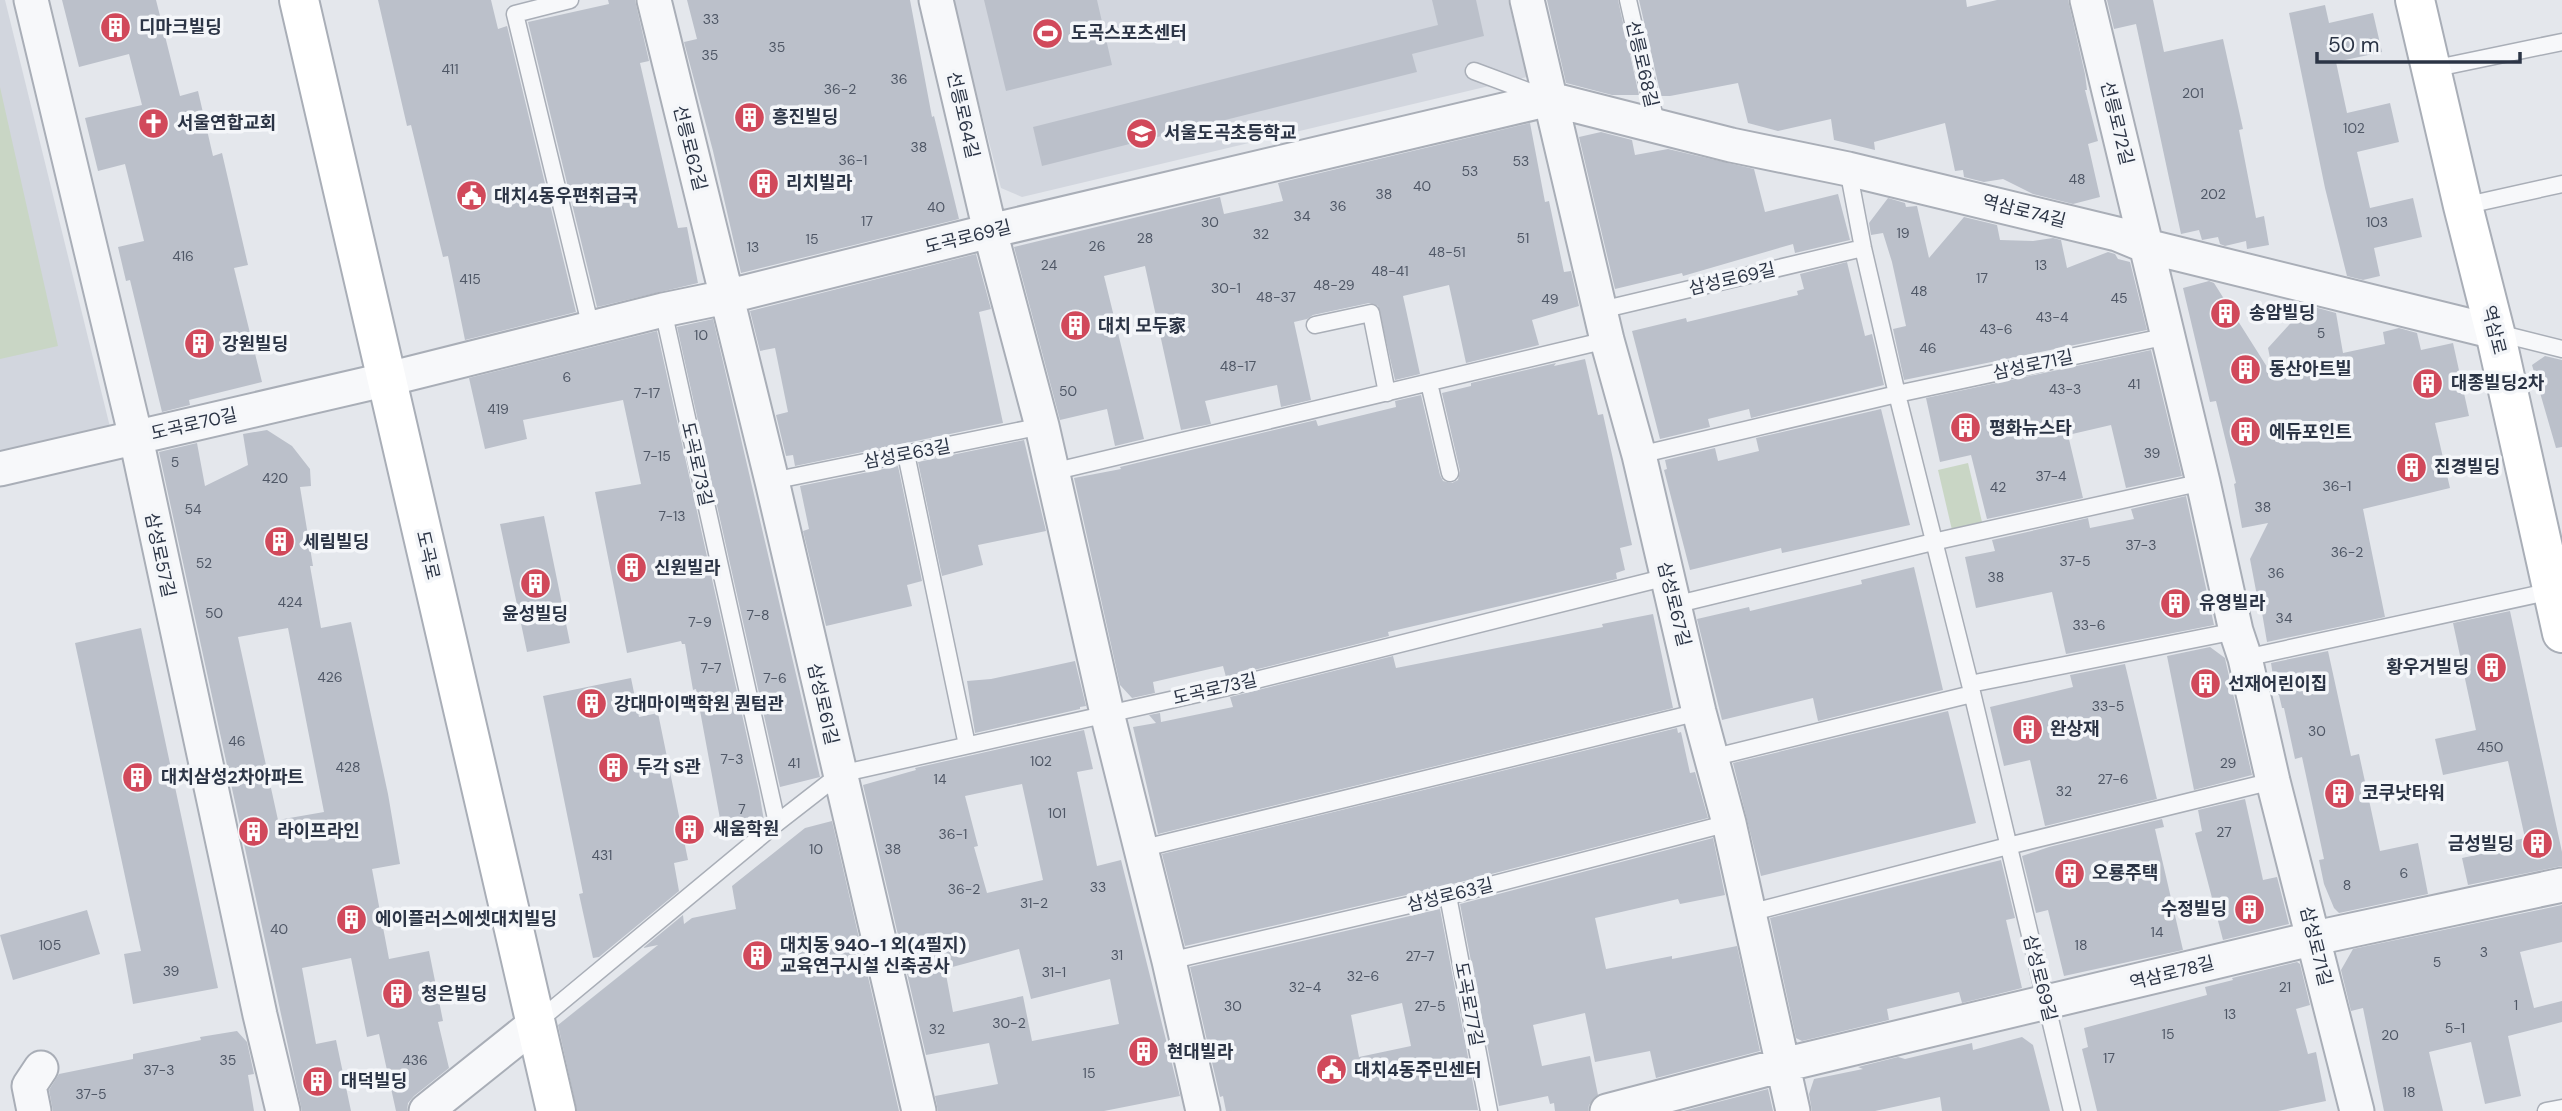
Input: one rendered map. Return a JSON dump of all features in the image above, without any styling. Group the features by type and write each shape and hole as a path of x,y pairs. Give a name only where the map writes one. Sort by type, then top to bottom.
{"main road":[{"name":"도곡로","path":"299,0 556,1111"},
{"name":"역삼로","path":"2415,0 2495,332 2562,633"}],"street":[{"name":"삼성로57길","path":"31,0 136,438 260,1016 283,1111"},
{"name":"선릉로62길","path":"654,0 726,297"},
{"name":"선릉로64길","path":"936,0 990,231"},
{"path":"1527,0 1550,99"},
{"name":"선릉로72길","path":"2087,0 2146,246"},
{"name":"도곡로69길","path":"387,379 990,231 1550,99"},
{"name":"역삼로74길","path":"1550,99 1657,127 1848,169 2117,234 2146,246 2495,332"},
{"name":"삼성로67길","path":"1550,99 1604,325 1639,455 1699,712 1729,823 1794,1111"},
{"path":"990,231 1041,426 1203,1111"},
{"name":"삼성로71길","path":"2146,246 2273,781 2357,1111"},
{"name":"삼성로61길","path":"726,297 772,481 919,1111"},
{"name":"도곡로70길","path":"0,469 387,379"},
{"name":"역삼로78길","path":"1783,1065 2315,938 2562,885"},
{"path":"426,1111 536,1024"},
{"path":"1607,1111 1783,1065"},
{"path":"34,1111 29,1086 41,1068"}],"lane":[{"path":"570,0 515,13 591,328"},
{"name":"선릉로68길","path":"1628,0 1657,127"},
{"path":"2432,69 2562,41"},
{"path":"1474,71 1550,99"},
{"name":"삼성로69길","path":"1848,169 1897,394 2072,1111"},
{"path":"2463,206 2562,184"},
{"name":"삼성로69길","path":"1604,325 1863,247"},
{"name":"도곡로73길","path":"663,310 777,822"},
{"path":"1315,325 1371,313 1387,393"},
{"path":"1052,472 1429,383 1604,325"},
{"path":"2495,332 2562,349"},
{"name":"삼성로71길","path":"1897,394 2168,336"},
{"path":"1429,383 1451,473"},
{"path":"1639,455 1897,394"},
{"name":"삼성로63길","path":"772,481 1041,426"},
{"path":"906,454 967,745"},
{"path":"1670,591 1933,542 2203,482"},
{"name":"도곡로73길","path":"536,1024 777,822 840,774 1670,591"},
{"path":"1711,758 1971,689 2552,591"},
{"path":"1139,849 1699,712"},
{"path":"1749,913 2273,781"},
{"name":"삼성로63길","path":"1169,961 1448,896 1729,823"},
{"name":"도곡로77길","path":"1448,896 1489,1111"},
{"path":"2546,1111 2562,1108"}],"shaded area":[{"path":"0,0 5,0 110,427 0,452"},
{"name":"서울도곡초등학교","path":"952,0 1508,0 1527,77 1022,197 1001,188"}],"green space":[{"path":"0,87 58,346 0,359"},
{"path":"1968,463 1982,522 1952,530 1938,470"}],"building":[{"path":"62,0 156,0 180,96 198,91 213,156 222,153 248,265 234,268 262,382 189,400 190,405 162,412 130,280 126,281 118,247 144,241 125,164 98,171 85,118 142,105 129,54 79,67"},
{"path":"378,0 491,0 498,29 507,26 576,312 465,340 448,256 443,257 411,125 407,126"},
{"path":"608,0 635,0 649,61 640,63 678,228 687,227 698,283 597,307 528,22 609,4"},
{"path":"687,0 910,0 932,117 934,116 959,219 741,273 684,42 697,39"},
{"name":"도곡스포츠센터","path":"984,0 1097,0 1112,65 1006,91"},
{"path":"1432,0 1476,0 1484,36 1412,54 1417,72 1042,166 1033,127 1438,25"},
{"path":"1547,0 1618,0 1639,95 1612,95 1566,83"},
{"path":"1639,0 1966,0 1967,7 1997,0 2068,0 2085,74 2085,90 2098,141 2088,144 2100,197 2073,204 2033,194 2003,179 1984,182 1964,177 1963,170 1955,171 1945,123 1874,142 1875,150 1834,140 1831,119 1778,131 1748,123 1738,83 1661,96"},
{"path":"2107,0 2153,0 2164,52 2223,39 2243,129 2239,130 2256,218 2264,216 2269,245 2247,249 2246,241 2225,246 2220,244 2218,237 2202,240 2199,230 2181,234 2136,24 2114,29"},
{"path":"2325,5 2329,23 2373,13 2382,52 2336,62 2347,113 2390,103 2399,142 2357,152 2370,208 2413,198 2422,237 2374,248 2380,276 2363,280 2347,276 2325,188 2289,13"},
{"path":"1530,123 1545,202 1549,201 1564,272 1571,271 1579,306 1532,320 1539,345 1466,363 1449,285 1403,296 1420,374 1395,380 1378,306 1369,303 1313,315 1294,322 1311,400 1281,407 1277,385 1205,401 1211,424 1181,430 1145,266 1104,276 1144,439 1115,446 1107,409 1060,420 1014,247 1220,197 1224,214 1283,201 1278,183"},
{"path":"1601,132 1632,140 1635,155 1668,149 1754,169 1765,212 1838,194 1850,240 1795,253 1793,244 1683,276 1682,273 1615,289 1579,137"},
{"path":"1888,198 1905,203 1906,207 1917,206 1929,258 1964,217 1997,225 2000,240 2061,240 2067,268 2108,252 2115,254 2118,259 2130,262 2147,330 1904,380 1893,329 1906,326 1892,262 1883,233 1871,235 1869,223"},
{"path":"976,254 991,309 979,312 1003,423 795,466 793,455 786,456 776,415 788,412 775,348 760,351 750,311"},
{"path":"1847,262 1865,336 1872,334 1884,385 1751,418 1749,409 1708,419 1710,427 1660,439 1632,331 1686,318 1687,322 1798,295 1797,291 1804,289 1800,274"},
{"path":"2209,281 2214,283 2274,378 2268,348 2307,305 2336,313 2343,353 2385,344 2383,332 2399,328 2417,333 2421,350 2453,343 2469,416 2435,423 2450,488 2363,509 2385,617 2267,642 2250,559 2268,523 2242,528 2234,484 2236,483 2216,401 2210,402 2183,288"},
{"path":"713,319 820,777 780,787 677,327"},
{"path":"657,331 764,821 754,828 723,835 685,644 681,641 627,653 595,492 641,484 623,400 523,420 527,439 485,449 469,378"},
{"path":"2151,350 2182,476 2126,488 2111,425 2068,435 2083,498 1987,519 1971,455 1940,462 1926,398"},
{"path":"2545,356 2562,360 2562,447 2556,448 2532,365"},
{"path":"1585,359 1598,415 1603,414 1632,545 1620,548 1625,570 1616,573 1617,579 1388,632 1389,636 1226,677 1223,666 1153,682 1155,693 1132,698 1120,685 1074,478 1121,469 1120,467 1316,420 1318,426 1396,407 1395,401 1421,395 1440,475 1443,481 1452,483 1458,480 1460,471 1442,393 1471,386 1471,383"},
{"path":"1881,409 1910,525 1782,553 1781,548 1690,570 1664,470 1667,469 1665,460 1715,448 1718,461 1759,451 1756,438"},
{"path":"267,430 292,446 310,469 311,486 300,487 321,628 351,622 388,794 400,864 372,869 389,959 429,951 443,1021 438,1022 449,1068 414,1096 408,1103 407,1111 396,1111 379,1034 367,1037 351,958 302,968 316,1044 336,1040 351,1111 302,1111 159,452 197,443 205,486 248,465 243,434","holes":["288,628 324,812 278,820 238,637"]},
{"path":"1024,440 1046,531 978,545 983,565 942,576 918,462"},
{"path":"898,466 922,581 907,585 912,606 826,626 803,531 809,529 800,486"},
{"path":"2186,496 2214,625 2066,654 2052,592 1976,608 1965,557 1995,551 1992,540 2088,518 2090,528 2134,519 2131,509"},
{"name":"윤성빌딩","path":"544,516 570,643 527,652 500,524"},
{"path":"1914,567 1943,690 1818,721 1813,698 1722,720 1697,619 1749,607 1750,611 1862,584 1861,580"},
{"path":"2510,611 2562,852 2562,866 2468,885 2462,858 2514,847 2512,841 2525,838 2508,761 2443,775 2435,739 2476,730 2453,623"},
{"path":"1653,614 1673,708 1158,834 1133,727 1156,723 1149,715 1160,713 1161,722 1233,707 1230,697 1393,656 1396,668 1603,627 1602,624"},
{"name":"대치삼성2차아파트","path":"141,628 218,988 133,1004 124,954 141,951 75,643"},
{"path":"2210,647 2225,658 2252,775 2194,790 2167,656"},
{"path":"2328,651 2351,756 2359,754 2380,851 2418,843 2428,894 2339,913 2334,908 2324,884 2319,860 2324,859 2302,757 2295,759 2284,708 2279,695 2276,695 2271,663"},
{"path":"1075,661 1086,706 975,733 967,681 991,679"},
{"path":"2125,664 2157,799 2045,826 2030,760 2004,766 1990,707 2073,687 2070,675"},
{"path":"631,678 639,717 658,713 688,860 674,863 679,891 599,957 593,958 579,894 583,893 543,696"},
{"path":"1948,711 1976,823 1761,876 1733,763"},
{"path":"1677,728 1678,733 1681,732 1690,773 1695,772 1708,818 1445,886 1185,946 1162,854"},
{"path":"1084,730 1093,769 1077,772 1097,866 1121,860 1180,1096 1104,1111 938,1111 935,1096 998,1084 989,1043 926,1055 863,785 916,770 915,768","holes":["1022,784 1043,880 987,893 974,847 978,846 965,796","1019,949 1031,999 1110,979 1119,1024 1032,1041 1023,996 953,1012 945,969"]},
{"path":"2245,799 2263,880 2277,877 2289,924 2223,940 2195,833 2202,831 2198,810"},
{"path":"2162,819 2164,827 2155,829 2183,950 2064,976 2048,910 2036,913 2022,856"},
{"name":"대치동 940-1 외(4필지) 교육연구시설 신축공사","path":"832,821 899,1111 577,1111 558,1025 658,945 643,948 683,915 684,924 692,918 736,909 732,886 805,828"},
{"path":"1713,838 1725,895 1680,904 1678,899 1595,918 1606,969 1737,946 1760,1051 1656,1078 1650,1051 1595,1062 1585,1013 1533,1025 1542,1066 1590,1056 1598,1095 1589,1105 1588,1111 1555,1111 1554,1103 1550,1104 1548,1096 1499,1106 1460,904"},
{"path":"2001,860 2015,918 2006,920 2022,988 1962,1003 1959,992 1887,1009 1889,1020 1802,1041 1796,1038 1770,918"},
{"path":"2562,905 2562,942 2520,952 2534,1008 2562,1001 2562,1022 2508,1036 2521,1096 2485,1104 2471,1042 2429,1052 2443,1111 2384,1111 2363,1008 2351,1011 2341,970 2353,949"},
{"path":"1440,909 1478,1110 1226,1111 1223,1096 1220,1097 1190,967","holes":["1402,1003 1411,1046 1359,1057 1351,1015"]},
{"path":"87,910 100,954 13,980 0,935"},
{"path":"2297,962 2300,964 2310,1005 2296,1009 2308,1054 2316,1052 2326,1101 2278,1111 2097,1111 2082,1049 2088,1047 2084,1028 2207,995 2205,987"},
{"path":"237,1031 247,1042 254,1074 248,1075 254,1111 53,1111 49,1090 59,1074 133,1059 133,1054 201,1040 200,1037"},
{"path":"2022,1037 2033,1045 2050,1111 1942,1111 1940,1097 1875,1111 1812,1111 1809,1094 1814,1079 1863,1069 1858,1067 1898,1057 1905,1059 1972,1043 1973,1050"},
{"path":"1768,1089 1773,1111 1683,1111"}],"place":[{"name":"디마크빌딩","path":"116,27"},
{"name":"도곡스포츠센터","path":"1048,33"},
{"name":"흥진빌딩","path":"749,117"},
{"name":"서울연합교회","path":"154,123"},
{"name":"서울도곡초등학교","path":"1141,133"},
{"name":"리치빌라","path":"763,183"},
{"name":"대치4동우편취급국","path":"471,196"},
{"name":"송암빌딩","path":"2226,313"},
{"name":"대치 모두家","path":"1075,326"},
{"name":"강원빌딩","path":"199,344"},
{"name":"동산아트빌","path":"2246,369"},
{"name":"대종빌딩2차","path":"2428,383"},
{"name":"평화뉴스타","path":"1966,428"},
{"name":"에듀포인트","path":"2246,432"},
{"name":"진경빌딩","path":"2411,467"},
{"name":"세림빌딩","path":"280,542"},
{"name":"신원빌라","path":"631,568"},
{"name":"윤성빌딩","path":"535,584"},
{"name":"유영빌라","path":"2176,603"},
{"name":"황우거빌딩","path":"2492,667"},
{"name":"선재어린이집","path":"2205,684"},
{"name":"강대마이맥학원 퀀텀관","path":"591,704"},
{"name":"완상재","path":"2027,729"},
{"name":"두각 S관","path":"613,767"},
{"name":"대치삼성2차아파트","path":"138,777"},
{"name":"코쿠낫타워","path":"2339,793"},
{"name":"새움학원","path":"690,829"},
{"name":"라이프라인","path":"254,831"},
{"name":"금성빌딩","path":"2537,844"},
{"name":"오룡주택","path":"2069,873"},
{"name":"수정빌딩","path":"2250,909"},
{"name":"에이플러스에셋대치빌딩","path":"352,919"},
{"name":"대치동 940-1 외(4필지) 교육연구시설 신축공사","path":"757,955"},
{"name":"청은빌딩","path":"398,994"},
{"name":"현대빌라","path":"1144,1052"},
{"name":"대치4동주민센터","path":"1331,1070"},
{"name":"대덕빌딩","path":"318,1081"}]}
